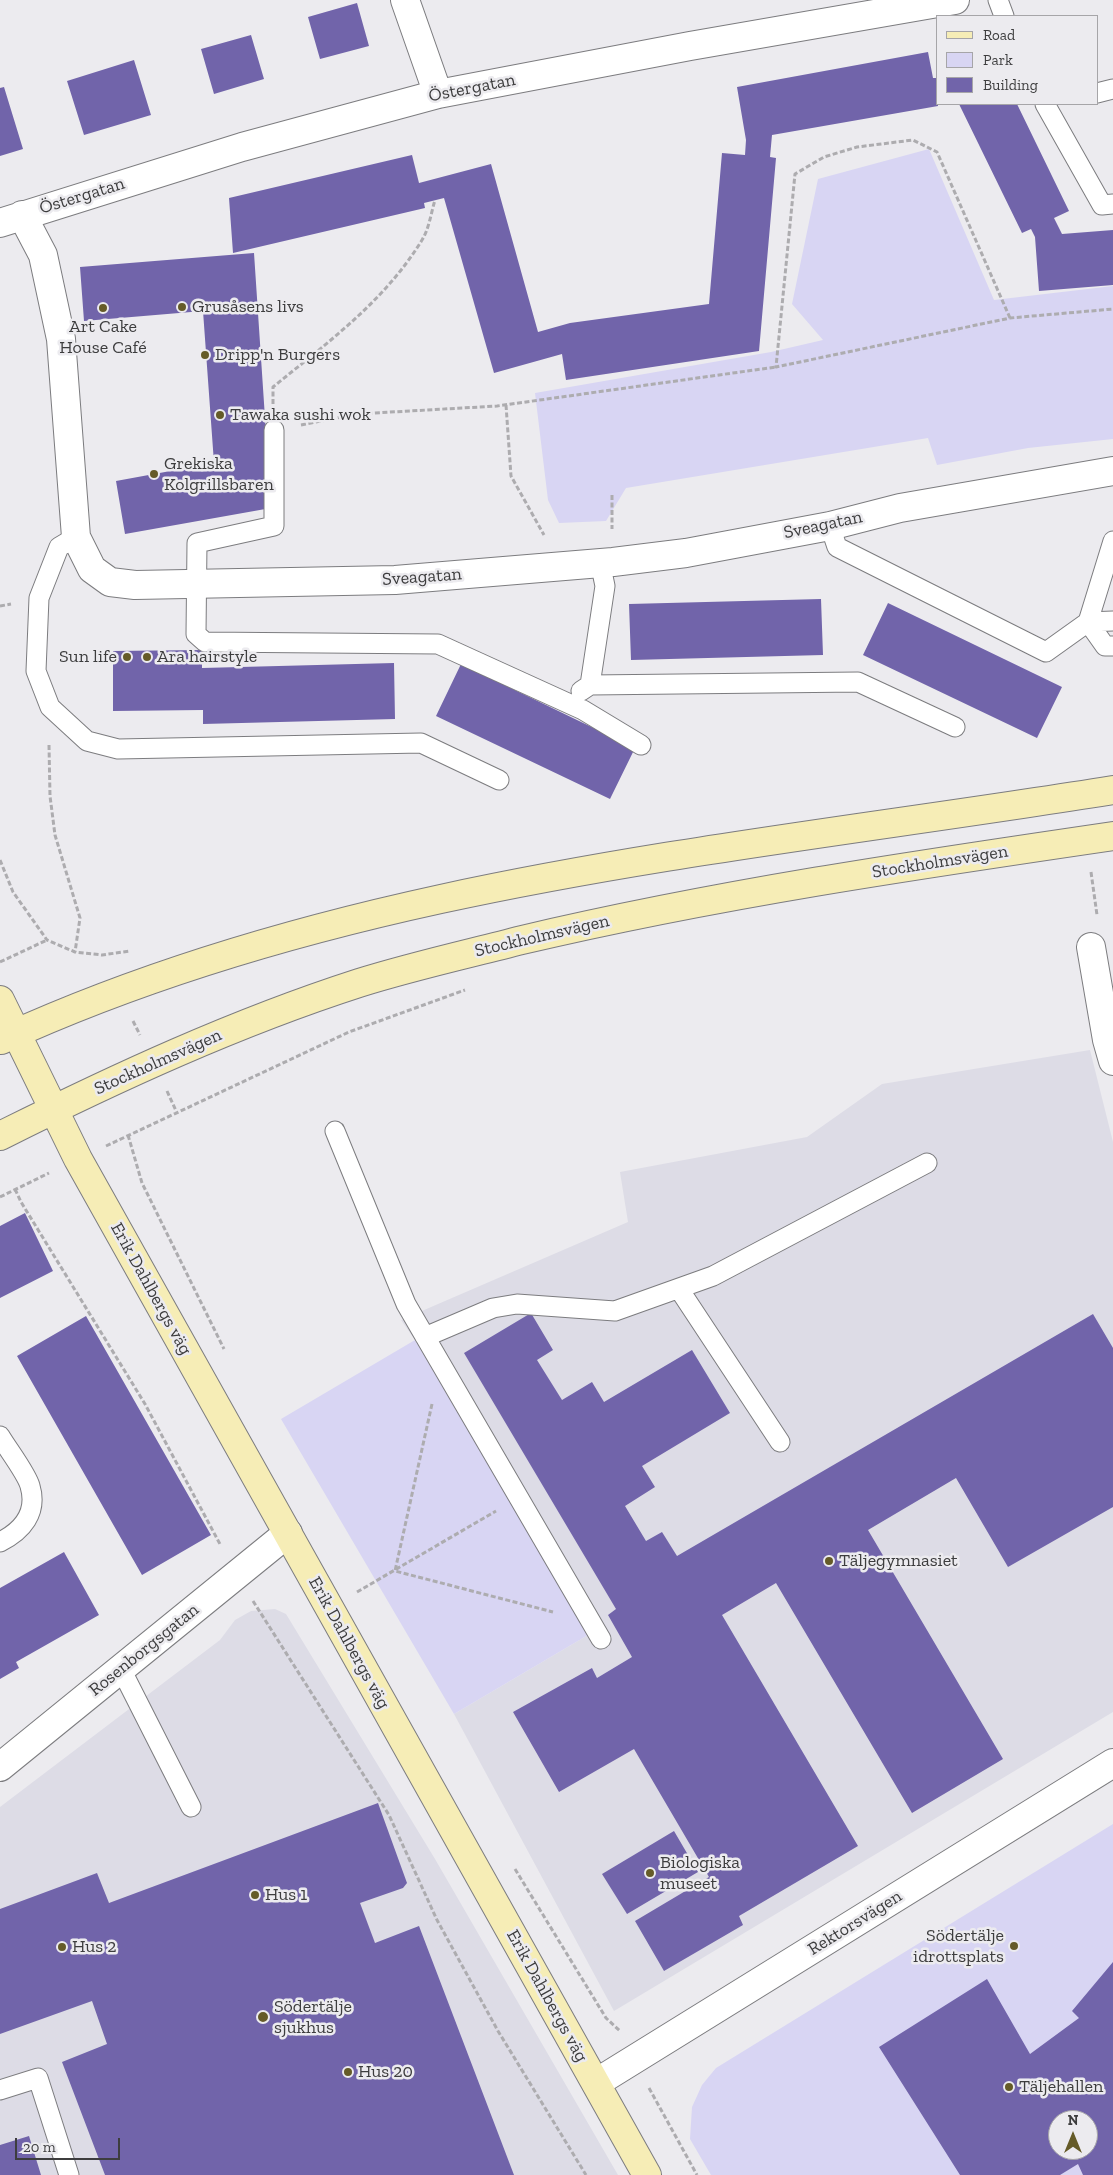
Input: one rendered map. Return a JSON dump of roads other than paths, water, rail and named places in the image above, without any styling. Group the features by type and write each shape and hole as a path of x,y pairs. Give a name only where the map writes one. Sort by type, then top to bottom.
{"main road":[{"path":"8,1037 120,992 206,961 383,911 536,879 1113,790"},
{"name":"Stockholmsvägen","path":"0,1136 53,1109 261,1017 360,983 458,956 598,922 727,897 944,860 1113,836"},
{"name":"Erik Dahlbergs väg","path":"0,1000 8,1037 53,1109 78,1159 647,2175"}],"street":[{"path":"405,0 438,94"},
{"name":"Östergatan","path":"11,219 242,147 438,94 690,46 949,1"},
{"name":"Sveagatan","path":"11,219 43,256 61,339 76,537 92,569 110,582 135,585 396,580 686,553 830,526 900,508 1113,471"},
{"path":"1091,947 1111,1047"},
{"name":"Rosenborgsgatan","path":"0,1767 288,1533"},
{"name":"Rektorsvägen","path":"596,2083 1113,1763"}],"lane":[{"path":"998,0 1004,15"},
{"path":"1098,93 1113,89"},
{"path":"1050,105 1102,205 1113,204"},
{"path":"274,430 274,526 197,543 196,634 206,642 438,644 566,702 641,745"},
{"path":"830,526 837,547 1046,652 1088,622 1113,622"},
{"path":"76,537 58,547 39,598 36,671 50,707 87,740 118,749 421,744 499,780"},
{"path":"1088,622 1113,541"},
{"path":"590,685 605,586 600,562"},
{"path":"1088,622 1105,646 1113,646"},
{"path":"566,702 590,685 858,682 955,727"},
{"path":"335,1131 406,1304 601,1639"},
{"path":"425,1338 492,1308 517,1304 615,1311 679,1289 713,1276 928,1163"},
{"path":"679,1289 780,1442"},
{"path":"0,1436 30,1486 31,1512 17,1534 0,1542"},
{"path":"121,1669 190,1807"},
{"path":"0,2090 38,2078 69,2175"}],"place":[{"name":"Grusåsens livs","path":"182,307"},
{"name":"Art Cake House Café","path":"103,308"},
{"name":"Dripp'n Burgers","path":"205,355"},
{"name":"Tawaka sushi wok","path":"220,415"},
{"name":"Grekiska Kolgrillsbaren","path":"154,474"},
{"name":"Sun life","path":"127,657"},
{"name":"Ara hairstyle","path":"147,657"},
{"name":"Täljegymnasiet","path":"829,1561"},
{"name":"Biologiska museet","path":"650,1873"},
{"name":"Hus 1","path":"255,1895"},
{"name":"Södertälje idrottsplats","path":"1014,1946"},
{"name":"Hus 2","path":"62,1947"},
{"name":"Södertälje sjukhus","path":"263,2017"},
{"name":"Hus 20","path":"348,2072"},
{"name":"Täljehallen","path":"1009,2087"}]}
